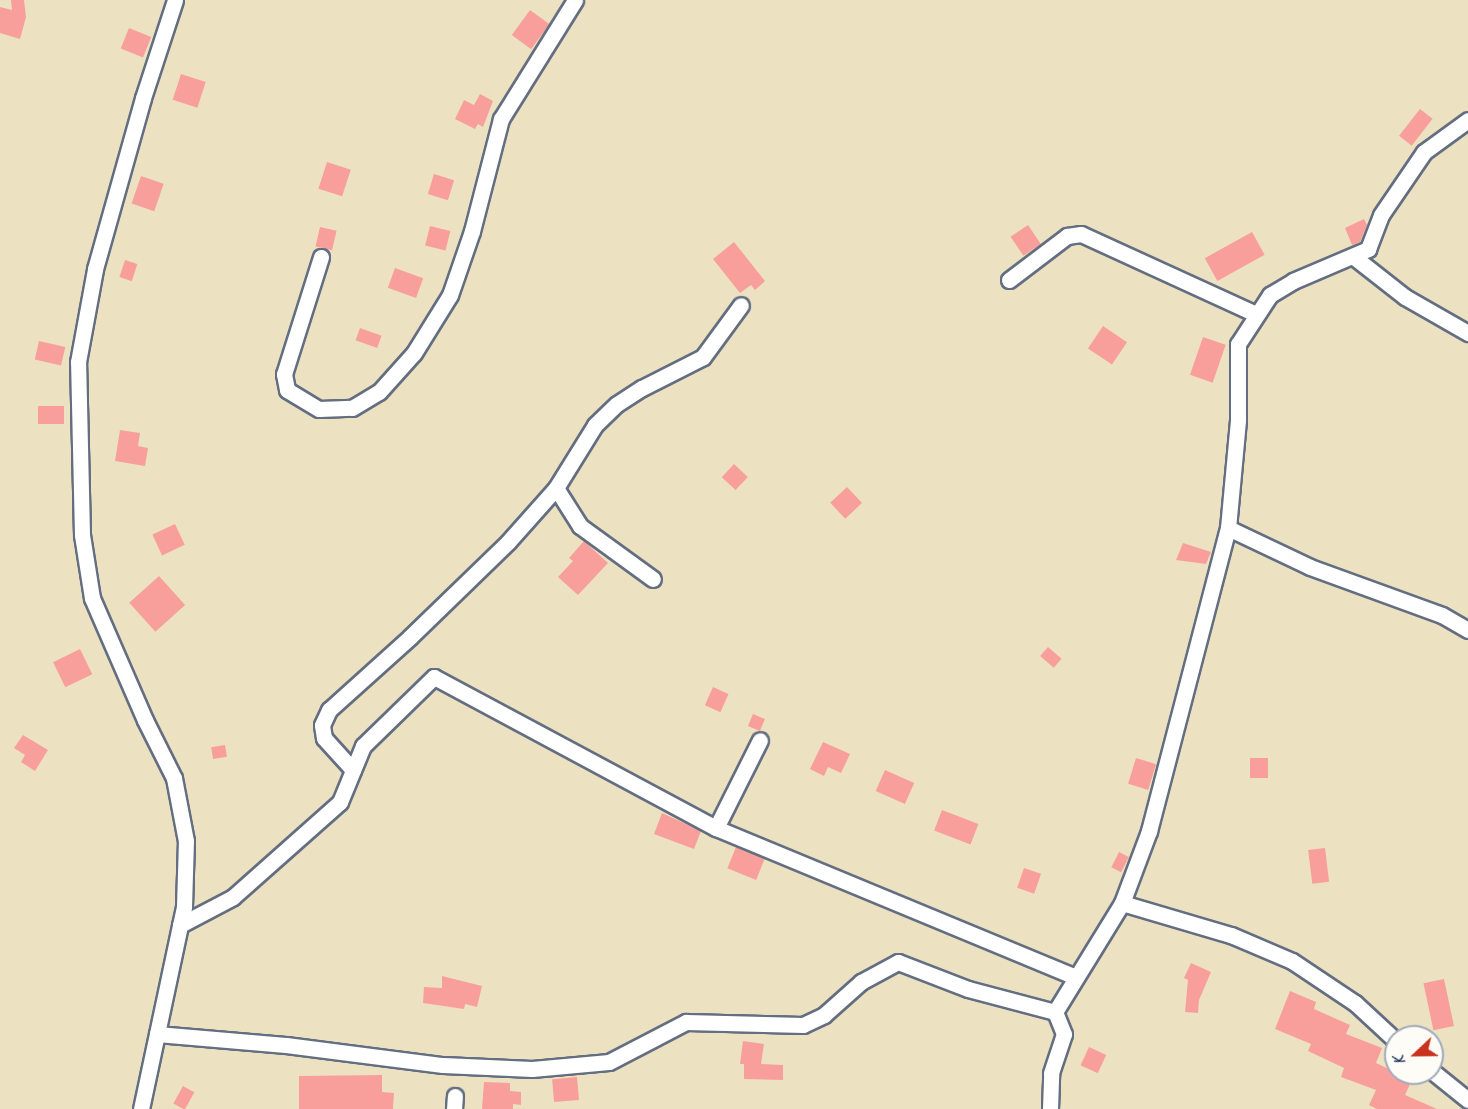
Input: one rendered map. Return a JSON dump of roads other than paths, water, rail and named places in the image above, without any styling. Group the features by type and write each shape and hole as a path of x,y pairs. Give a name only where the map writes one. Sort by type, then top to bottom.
{"street":[{"path":"141,1109 184,907 186,841 174,778 145,720 92,598 82,535 78,362 95,269 143,98 175,0"},
{"path":"321,257 284,374 288,390 319,409 352,408 379,392 414,352 450,296 472,231 501,119 575,0"},
{"path":"1055,1012 1122,903 1149,831 1228,528 1238,420 1238,344 1270,295 1293,281 1354,257 1368,249 1381,215 1424,152 1468,120"},
{"path":"1009,280 1067,236 1081,234 1256,314"},
{"path":"1354,257 1405,297 1468,333"},
{"path":"353,770 324,738 322,725 329,710 410,637 508,542 556,488 595,425 617,404 642,388 704,357 741,305"},
{"path":"556,488 580,526 653,579"},
{"path":"1228,528 1310,567 1442,615 1468,630"},
{"path":"180,925 233,897 339,802 363,746 434,677 716,828 1075,977"},
{"path":"716,828 760,740"},
{"path":"1122,903 1231,935 1292,961 1355,1003 1384,1030"},
{"path":"157,1034 286,1045 443,1065 532,1069 609,1062 686,1022 803,1025 824,1015 861,982 898,962 968,989 1055,1012"},
{"path":"1050,1109 1051,1073 1064,1034 1055,1012"},
{"path":"1444,1081 1468,1100"}]}
